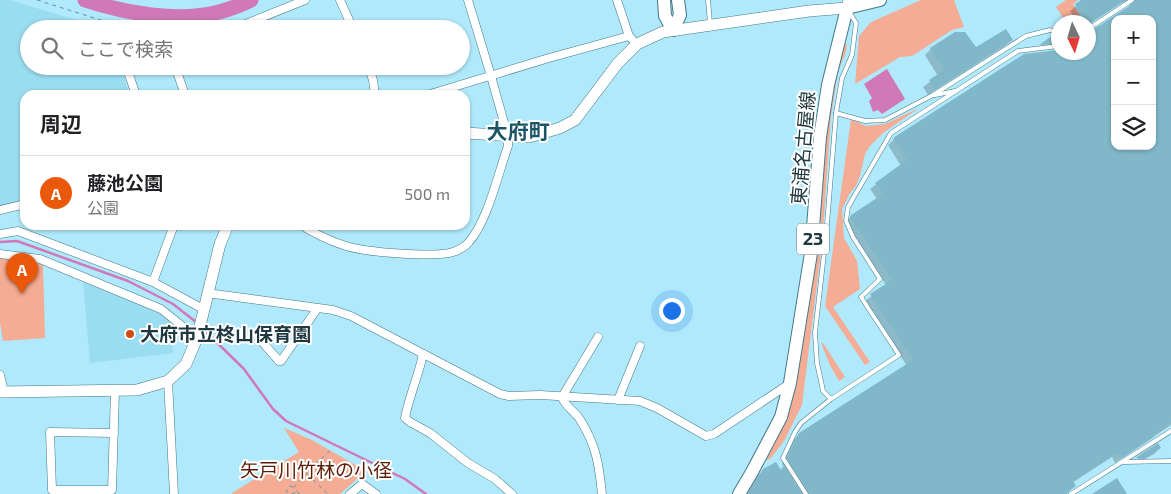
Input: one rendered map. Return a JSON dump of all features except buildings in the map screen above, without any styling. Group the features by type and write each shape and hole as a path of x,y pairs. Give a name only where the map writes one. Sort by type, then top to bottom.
{"main road":[{"path":"664,0 665,16 673,30"},
{"path":"673,30 680,15 678,0"},
{"path":"848,4 880,0"},
{"name":"東浦名古屋線","path":"739,494 781,417 790,383 811,253 820,137 828,85 848,4"}],"street":[{"path":"256,20 305,0"},
{"path":"340,0 349,20"},
{"path":"309,230 347,246 368,250 423,254 452,253 463,248 478,228 508,146 508,137 468,0"},
{"path":"617,0 633,40"},
{"path":"444,90 663,32 848,4"},
{"path":"470,133 529,137 546,134 574,120 618,63 633,40"},
{"path":"129,75 134,90"},
{"path":"178,75 183,90"},
{"path":"371,75 374,90"},
{"path":"0,210 20,205"},
{"path":"153,282 172,230"},
{"path":"0,375 2,392 137,390 168,382 186,364 198,335 220,244 226,230"},
{"path":"0,234 18,231 153,282 203,315"},
{"path":"0,254 40,259 161,309 198,335"},
{"path":"207,293 333,310 351,316 500,394 640,401 688,424 706,436 714,434 790,383"},
{"path":"256,335 281,361 317,309"},
{"path":"598,337 562,396 563,401 578,418 595,450 602,494"},
{"path":"618,400 640,346"},
{"path":"423,354 405,418 430,433 468,463 495,479 512,494"},
{"path":"168,382 174,494"},
{"path":"114,433 50,432 52,490 112,490 114,433 115,391"},
{"path":"350,494 362,484 376,494"}],"lane":[{"path":"708,0 710,25"},
{"path":"1096,23 1132,0"},
{"path":"831,399 823,391 820,381 815,333 826,236 836,113 842,78 852,55 856,23 848,4"},
{"path":"836,113 865,121 885,120 933,95 1026,36 1051,30"},
{"path":"806,494 783,458 795,432 802,423 831,399 899,355 861,297 880,280 853,237 846,221 848,207 891,133 1018,51 1051,47"},
{"path":"933,95 957,90"},
{"path":"1071,494 1171,431"},
{"path":"1121,462 1171,461"}],"path":[{"path":"37,0 103,20"},
{"path":"47,4 48,0"},
{"path":"294,487 298,493 291,494 286,491 290,486 294,487 332,449"},
{"path":"306,474 328,494"}],"shaded area":[{"path":"0,0 10,0 78,20 20,20 20,75 123,75 128,90 20,90 20,201 0,205"},
{"path":"887,69 905,99 882,114 878,110 873,112 869,101 872,98 864,84"},
{"name":"大府市立柊山保育園","path":"83,282 170,316 173,353 90,363"}],"green space":[{"path":"921,0 954,0 964,27 952,30 912,56 900,57 855,84 859,36 871,22"},
{"path":"1066,0 1078,0 1073,4 1080,15 1061,15 1056,7"},
{"path":"847,44 846,52 838,71 831,116 822,244 802,405 784,441 770,459 763,461 783,421 827,117 842,46"},
{"path":"919,108 883,133 869,147 865,154 856,186 842,209 844,238 857,261 860,289 833,307 870,362 865,365 825,306 851,119 866,126 885,124"},
{"path":"0,258 43,265 45,338 3,341 0,323"},
{"path":"821,343 823,343 845,377 839,381 830,365"},
{"name":"矢戸川竹林の小径","path":"284,428 312,440 366,471 340,494 232,494 299,452"}],"waterway":[{"path":"85,0 117,9 151,15 186,17 219,12 251,0"},
{"path":"0,242 17,241 128,281 173,304 196,322"},
{"path":"202,328 244,369 273,409 286,421 405,479 426,494"}],"place":[{"name":"藤池公園","path":"22,294"},
{"name":"大府市立柊山保育園","path":"130,334"}],"district":[{"name":"大府町","path":"518,132"}]}
